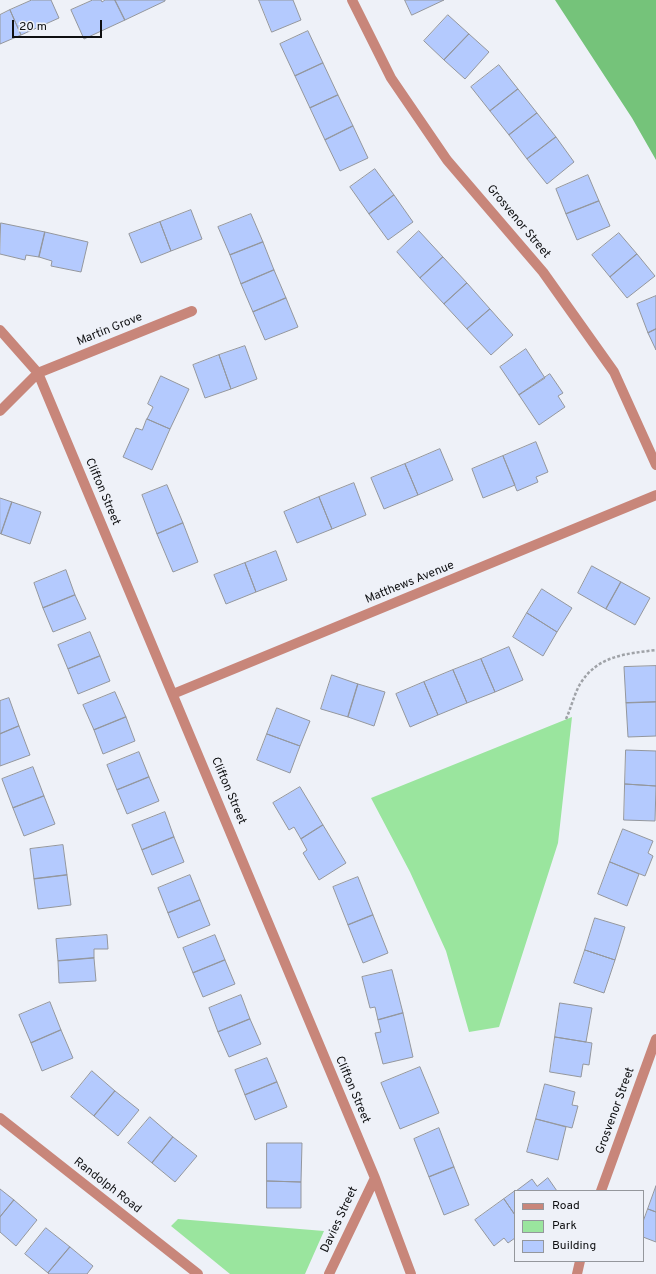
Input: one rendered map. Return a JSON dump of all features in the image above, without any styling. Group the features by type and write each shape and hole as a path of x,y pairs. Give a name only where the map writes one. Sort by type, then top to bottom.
{"street":[{"name":"Grosvenor Street","path":"352,0 391,78 447,160 543,272 614,372 656,464"},
{"name":"Martin Grove","path":"38,373 192,311"},
{"name":"Clifton Street","path":"0,330 38,373 375,1178 411,1274"},
{"path":"0,411 38,373"},
{"name":"Matthews Avenue","path":"173,694 656,495"},
{"name":"Grosvenor Street","path":"601,1190 656,1039"},
{"name":"Randolph Road","path":"0,1118 198,1274"},
{"name":"Davies Street","path":"329,1274 375,1178"},
{"path":"577,1274 580,1262"}],"path":[{"path":"566,719 580,684 594,666 617,655 656,650"}],"green space":[{"path":"555,0 656,0 656,160 632,118"},
{"path":"572,717 558,843 499,1027 469,1032 446,951 410,872 371,798"},
{"path":"178,1219 324,1231 305,1274 230,1274 171,1226"}],"building":[{"path":"32,0 51,0 59,18 21,35 10,10"},
{"path":"93,0 101,0 102,2 105,0 115,0 125,20 84,39 71,10"},
{"path":"115,0 165,0 165,1 125,20"},
{"path":"259,0 293,0 301,20 272,32"},
{"path":"405,0 444,0 412,15"},
{"path":"10,10 21,35 0,44 0,15"},
{"path":"448,15 469,34 444,60 424,41"},
{"path":"308,31 323,63 295,76 280,44"},
{"path":"469,34 489,52 465,79 444,60"},
{"path":"323,63 338,95 310,108 295,76"},
{"path":"499,65 518,89 490,111 471,87"},
{"path":"518,89 537,113 509,135 490,111"},
{"path":"338,95 353,126 325,140 310,108"},
{"path":"537,113 556,137 527,159 509,135"},
{"path":"353,126 368,158 340,171 325,140"},
{"path":"556,137 574,162 547,184 527,159"},
{"path":"375,169 394,195 369,214 350,187"},
{"path":"588,175 599,201 566,214 556,189"},
{"path":"394,195 413,222 388,240 369,214"},
{"path":"599,201 610,226 577,240 566,214"},
{"path":"191,210 202,239 171,251 160,222"},
{"path":"251,214 263,242 230,255 218,227"},
{"path":"160,222 171,251 141,263 129,234"},
{"path":"1,223 45,232 39,257 26,255 25,260 0,254"},
{"path":"419,231 443,257 420,278 397,252"},
{"path":"45,232 88,242 81,272 51,266 52,261 39,257"},
{"path":"619,233 637,254 610,277 592,255"},
{"path":"263,242 274,270 241,284 230,255"},
{"path":"637,254 655,276 627,298 610,277"},
{"path":"443,257 467,283 444,304 420,278"},
{"path":"274,270 286,298 253,312 241,284"},
{"path":"467,283 490,309 467,329 444,304"},
{"path":"656,296 656,329 648,333 637,304"},
{"path":"286,298 298,327 265,340 253,312"},
{"path":"490,309 513,335 491,355 467,329"},
{"path":"656,329 656,350 648,333"},
{"path":"245,346 257,379 231,389 219,355"},
{"path":"526,349 545,378 519,395 500,367"},
{"path":"219,355 231,389 205,398 193,365"},
{"path":"550,374 563,393 558,396 565,407 539,425 519,395"},
{"path":"161,376 189,389 170,429 147,419 153,407 148,404"},
{"path":"147,419 170,429 152,470 123,457 136,428 142,430"},
{"path":"536,442 548,472 536,477 538,482 517,491 503,456"},
{"path":"440,449 453,480 418,495 405,464"},
{"path":"503,456 515,485 483,498 472,469"},
{"path":"405,464 418,495 384,509 371,478"},
{"path":"354,483 366,515 332,529 319,497"},
{"path":"167,485 183,523 157,534 142,495"},
{"path":"319,497 332,529 297,543 284,512"},
{"path":"0,498 12,502 1,534 0,533"},
{"path":"12,502 41,512 30,544 1,534"},
{"path":"183,523 198,562 173,572 157,534"},
{"path":"276,551 287,580 256,592 245,563"},
{"path":"245,563 256,592 226,604 214,575"},
{"path":"592,566 621,582 606,609 578,593"},
{"path":"66,570 75,595 43,608 34,583"},
{"path":"621,582 650,598 635,625 606,609"},
{"path":"542,589 572,608 557,632 527,613"},
{"path":"75,595 86,619 53,632 43,608"},
{"path":"527,613 557,632 543,656 513,637"},
{"path":"90,632 100,656 68,669 58,645"},
{"path":"509,647 523,680 495,692 481,659"},
{"path":"100,656 110,681 78,694 68,669"},
{"path":"481,659 495,692 467,703 453,670"},
{"path":"656,666 656,702 626,703 624,667"},
{"path":"453,670 467,703 438,715 424,682"},
{"path":"332,675 358,684 348,717 321,709"},
{"path":"424,682 438,715 410,727 396,694"},
{"path":"358,684 385,692 374,726 348,717"},
{"path":"115,692 126,717 94,730 83,705"},
{"path":"9,698 19,726 0,734 0,701"},
{"path":"656,702 656,736 628,737 626,703"},
{"path":"277,708 310,721 300,746 267,734"},
{"path":"126,717 135,741 103,754 94,730"},
{"path":"19,726 30,755 0,766 0,734"},
{"path":"267,734 300,746 290,773 257,760"},
{"path":"626,750 656,751 656,786 625,784"},
{"path":"139,752 149,777 117,790 107,765"},
{"path":"33,767 44,796 13,808 2,779"},
{"path":"149,777 159,801 127,814 117,790"},
{"path":"625,784 656,786 655,821 624,820"},
{"path":"300,787 323,825 301,839 294,827 289,830 273,803"},
{"path":"44,796 55,824 24,836 13,808"},
{"path":"165,812 174,837 142,850 132,825"},
{"path":"323,825 346,863 319,880 303,853 307,850 301,839"},
{"path":"623,829 653,841 648,853 653,856 645,876 610,862"},
{"path":"174,837 184,862 152,875 142,850"},
{"path":"63,845 67,875 34,879 30,849"},
{"path":"610,862 639,874 627,906 598,894"},
{"path":"67,875 71,905 38,909 34,879"},
{"path":"190,875 200,900 168,913 158,888"},
{"path":"358,877 373,915 348,925 333,887"},
{"path":"200,900 210,925 178,938 168,913"},
{"path":"373,915 388,953 363,963 348,925"},
{"path":"595,918 625,927 615,960 585,950"},
{"path":"107,935 108,949 94,949 94,958 58,961 56,939"},
{"path":"215,935 225,960 193,973 183,948"},
{"path":"585,950 615,960 604,993 574,983"},
{"path":"94,958 96,981 59,983 58,961"},
{"path":"225,960 235,984 203,997 193,973"},
{"path":"392,970 403,1013 378,1020 375,1007 370,1008 362,977"},
{"path":"241,995 250,1019 218,1032 209,1008"},
{"path":"50,1002 61,1030 31,1043 19,1015"},
{"path":"560,1003 592,1008 586,1042 555,1037"},
{"path":"403,1013 413,1057 383,1064 375,1033 381,1032 378,1020"},
{"path":"250,1019 261,1044 229,1057 218,1032"},
{"path":"61,1030 73,1058 42,1071 31,1043"},
{"path":"555,1037 592,1043 589,1065 583,1064 581,1077 550,1072"},
{"path":"267,1058 277,1082 245,1095 235,1070"},
{"path":"420,1067 439,1113 400,1129 381,1083"},
{"path":"92,1071 115,1091 94,1116 71,1097"},
{"path":"277,1082 287,1107 255,1120 245,1095"},
{"path":"545,1084 575,1092 572,1105 578,1106 572,1128 536,1119"},
{"path":"115,1091 139,1110 118,1136 94,1116"},
{"path":"150,1117 173,1137 152,1163 128,1143"},
{"path":"536,1119 566,1127 558,1160 527,1152"},
{"path":"439,1128 454,1167 429,1177 414,1139"},
{"path":"173,1137 197,1156 175,1182 152,1163"},
{"path":"267,1143 302,1143 301,1182 267,1181"},
{"path":"454,1167 469,1205 444,1215 429,1177"},
{"path":"548,1178 556,1190 517,1190 532,1179 537,1186"},
{"path":"267,1181 301,1182 301,1208 267,1208"},
{"path":"656,1186 656,1212 648,1209"},
{"path":"0,1189 14,1200 0,1217"},
{"path":"514,1192 514,1214 504,1199"},
{"path":"504,1199 514,1214 514,1239 508,1243 504,1238 494,1246 475,1220"},
{"path":"14,1200 37,1220 16,1246 0,1232 0,1217"},
{"path":"648,1209 656,1212 656,1242 644,1237 644,1219"},
{"path":"46,1228 70,1247 48,1273 25,1254"},
{"path":"70,1247 93,1266 87,1274 49,1274 48,1273"}]}
